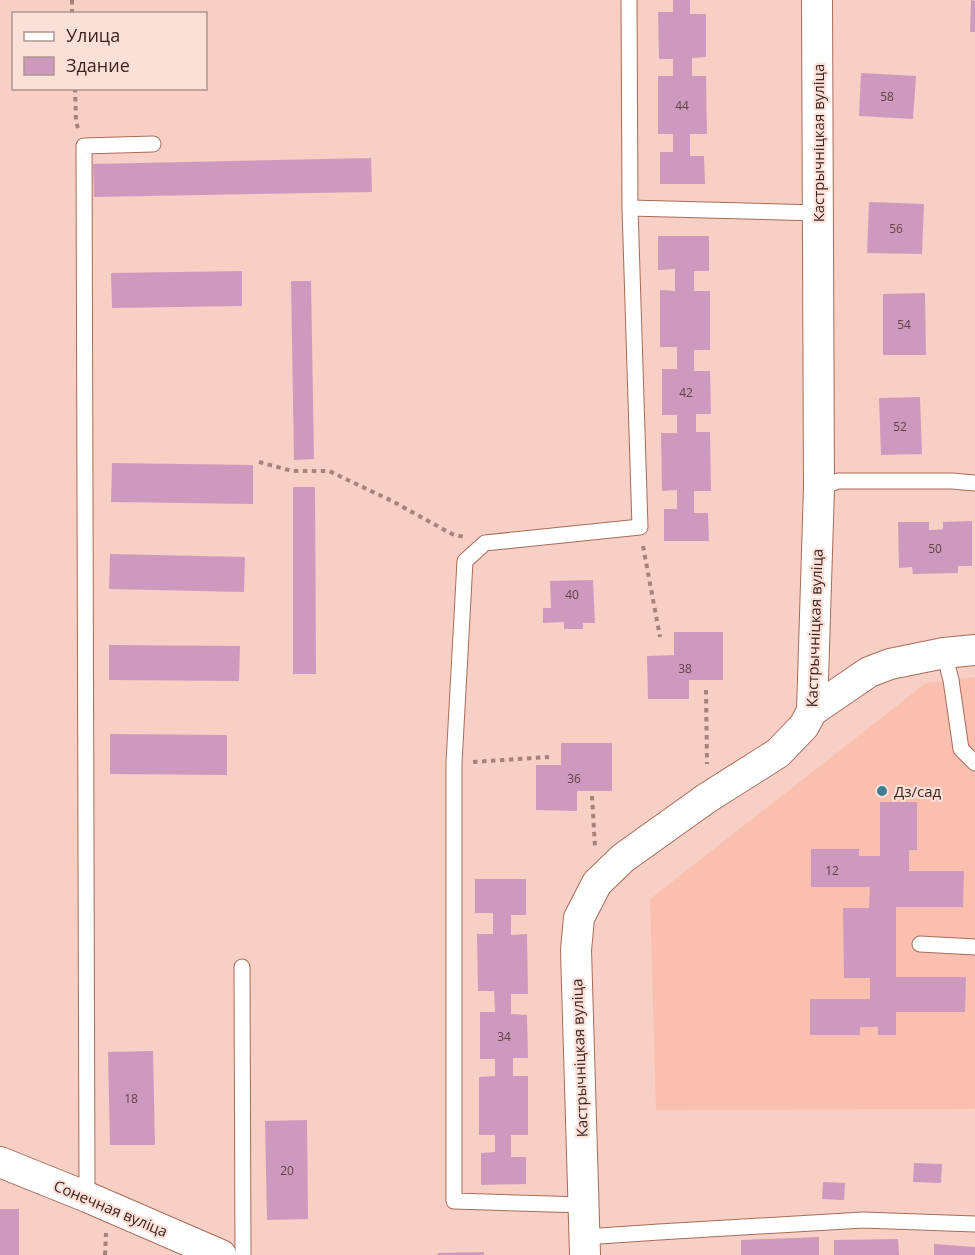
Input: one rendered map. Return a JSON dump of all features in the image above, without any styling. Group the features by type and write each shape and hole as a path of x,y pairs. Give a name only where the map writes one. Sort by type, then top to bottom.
{"street":[{"name":"Кастрычніцкая вуліца","path":"585,1246 576,950 579,918 597,883 623,858 707,798 778,753 804,726 812,711 819,488 817,0"},
{"path":"812,711 869,672 890,664 944,653 975,650"},
{"name":"Сонечная вуліца","path":"0,1162 221,1255"}],"lane":[{"path":"584,1204 454,1201 454,763 465,561 485,543 640,527 630,208 629,0"},
{"path":"87,1197 84,146 153,144"},
{"path":"630,208 819,213"},
{"path":"819,488 838,481 975,483"},
{"path":"944,653 951,680 961,749 975,763"},
{"path":"920,944 975,947"},
{"path":"242,967 243,1255"},
{"path":"585,1246 671,1231 863,1220 975,1224"}],"path":[{"path":"75,90 76,122 84,146"},
{"path":"259,462 292,471 329,471 392,501 452,534 485,543"},
{"path":"640,527 660,637"},
{"path":"706,690 707,798"},
{"path":"454,763 549,757"},
{"path":"592,796 597,883"}],"shaded area":[{"name":"Дз/сад","path":"975,677 975,1109 656,1110 650,899 926,683"}],"building":[{"path":"673,0 690,0 690,14 706,14 706,57 692,58 692,76 706,76 707,134 690,134 690,156 704,156 705,184 660,184 660,152 673,152 673,134 658,134 658,76 673,76 673,59 659,59 658,12 673,12"},
{"path":"971,0 975,1 975,32 970,32"},
{"path":"861,73 916,76 913,119 859,116"},
{"path":"371,158 372,192 94,197 93,164"},
{"path":"869,202 924,204 922,254 867,253"},
{"path":"658,236 709,236 709,271 694,271 694,291 710,291 710,350 694,350 694,371 710,371 711,414 696,414 696,432 710,432 711,491 694,491 694,513 708,513 709,541 664,541 664,509 677,509 677,490 662,491 661,433 677,433 677,415 662,415 662,369 677,369 677,347 660,347 660,290 675,291 675,269 658,270"},
{"path":"242,271 242,306 112,308 111,273"},
{"path":"291,281 311,281 314,459 294,460"},
{"path":"925,293 926,355 883,355 883,294"},
{"path":"920,397 922,454 881,455 879,398"},
{"path":"112,463 253,465 253,504 111,502"},
{"path":"293,487 315,487 316,674 293,674"},
{"path":"972,521 972,566 958,566 958,573 913,574 912,567 899,568 898,522 929,522 929,530 935,530 943,529 943,522"},
{"path":"110,554 245,557 244,592 109,589"},
{"path":"593,580 595,623 583,623 583,629 564,629 564,622 543,623 543,608 551,608 550,581"},
{"path":"674,632 723,632 723,680 689,680 689,699 648,699 647,656 674,655"},
{"path":"109,645 240,646 239,681 109,680"},
{"path":"110,734 227,735 227,775 110,774"},
{"path":"561,743 612,743 612,791 577,791 577,811 536,810 536,765 561,765"},
{"path":"880,802 917,802 917,850 909,850 909,871 964,871 963,907 896,907 896,977 966,977 965,1012 896,1012 896,1035 878,1035 878,1027 860,1027 860,1035 810,1035 810,999 870,999 870,978 844,978 843,908 869,908 870,887 811,887 811,849 859,849 859,856 880,856"},
{"path":"475,879 526,879 526,915 511,915 511,935 527,934 528,994 511,994 511,1014 527,1015 528,1058 513,1058 513,1076 528,1076 528,1135 511,1135 511,1157 526,1157 526,1184 481,1185 481,1153 495,1152 495,1135 479,1135 479,1077 495,1076 495,1059 480,1059 480,1012 495,1012 494,991 478,991 477,934 493,934 493,913 475,913"},
{"path":"153,1051 155,1145 110,1145 108,1052"},
{"path":"307,1120 308,1219 267,1220 265,1121"},
{"path":"914,1163 942,1164 941,1183 913,1182"},
{"path":"823,1182 845,1183 844,1200 822,1199"},
{"path":"0,1209 19,1209 19,1255 0,1255"},
{"path":"819,1237 819,1255 741,1255 741,1240"},
{"path":"898,1239 899,1255 834,1255 834,1240"},
{"path":"934,1244 975,1247 975,1255 934,1255"},
{"path":"484,1252 484,1255 438,1255 438,1253"}],"place":[{"name":"Дз/сад","path":"882,791"}]}
